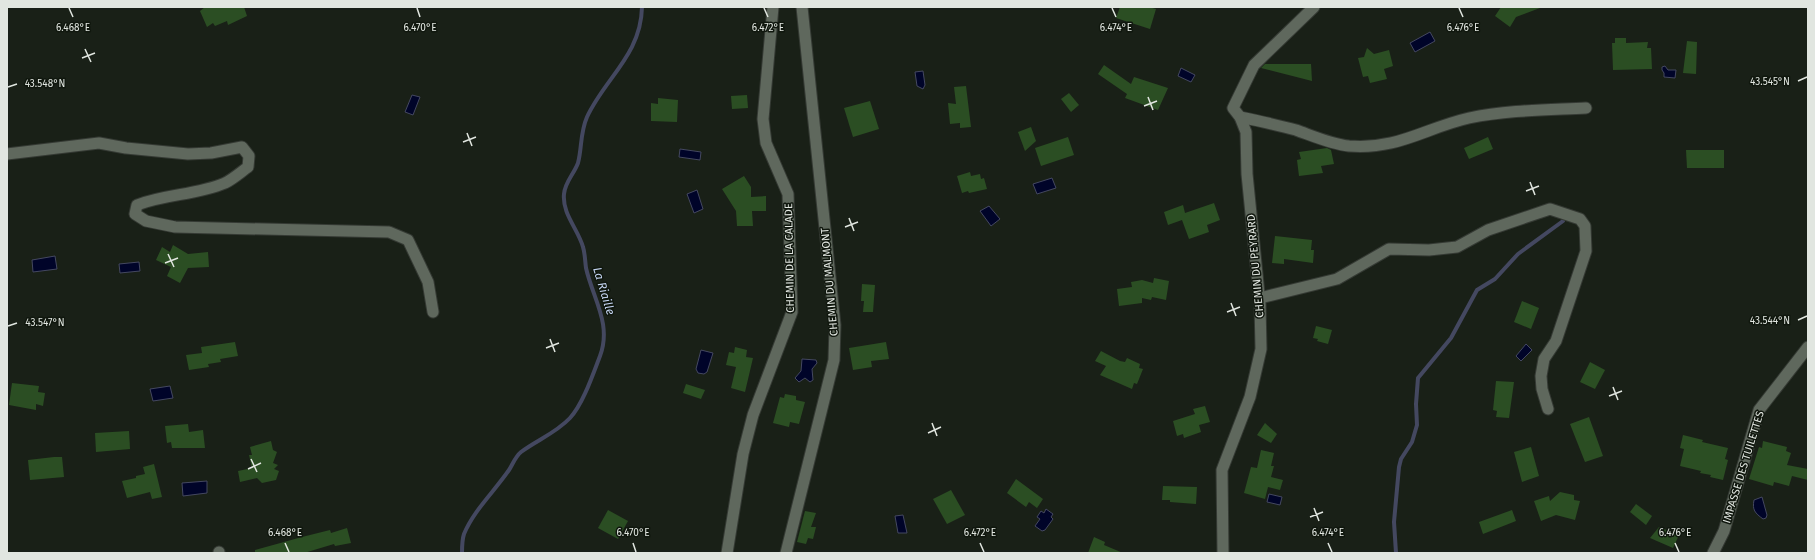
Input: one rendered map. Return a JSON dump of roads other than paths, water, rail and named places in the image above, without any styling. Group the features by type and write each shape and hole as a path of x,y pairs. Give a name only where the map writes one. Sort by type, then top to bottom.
{"street":[{"name":"CHEMIN DE LA CALADE","path":"727,553 743,454 753,415 792,312 788,194 766,143 763,119 773,7"},
{"name":"CHEMIN DU MALMONT","path":"786,553 811,459 834,360 835,325 802,7"},
{"name":"CHEMIN DU PEYRARD","path":"1223,553 1222,470 1250,397 1261,348 1260,298 1247,174 1246,132 1240,117 1233,108 1254,66 1314,7"},
{"path":"1240,117 1295,130 1348,146 1365,146 1386,145 1474,117 1522,110 1586,108"},
{"path":"7,154 99,144 188,154 211,153 242,148 249,156 248,167 225,182 176,196 148,201 137,205 135,214 146,221 175,227 389,232 408,240 428,282 433,312"},
{"path":"1260,298 1337,279 1389,249 1429,250 1456,246 1488,230 1550,210 1580,219 1585,226 1586,251 1556,341 1544,359 1541,376 1542,389 1548,409"},
{"name":"IMPASSE DES TUILETTES","path":"1713,553 1724,531 1759,410 1808,347"}],"water":[{"path":"1430,32 1435,41 1415,52 1410,43"},
{"path":"1665,66 1668,70 1676,70 1675,78 1664,77 1662,67"},
{"path":"1181,68 1195,75 1191,82 1178,76"},
{"path":"923,71 925,85 923,89 917,86 915,72"},
{"path":"412,95 420,97 413,115 405,112"},
{"path":"680,149 701,152 700,160 679,157"},
{"path":"1052,178 1056,188 1037,194 1033,184"},
{"path":"697,190 703,209 694,213 687,194"},
{"path":"989,206 1000,219 991,226 980,211"},
{"path":"55,256 57,269 33,272 32,260"},
{"path":"139,262 140,271 120,273 119,264"},
{"path":"1526,344 1532,350 1521,361 1516,356"},
{"path":"701,350 713,353 707,372 704,374 698,373 696,369"},
{"path":"802,359 816,360 817,363 812,369 813,380 810,382 805,378 799,382 795,378 801,371"},
{"path":"170,386 173,398 153,401 150,389"},
{"path":"207,481 207,493 183,496 182,483"},
{"path":"1269,494 1282,497 1280,505 1267,502"},
{"path":"1762,497 1767,515 1766,518 1763,519 1756,513 1753,506 1754,500"},
{"path":"1046,509 1053,514 1051,517 1053,519 1045,530 1042,531 1035,526 1040,519 1037,517 1041,511 1044,513"},
{"path":"903,515 907,533 898,533 895,516"}],"waterway":[{"name":"La Riaille","path":"462,553 462,541 468,525 509,470 519,454 559,428 575,412 600,356 604,333 603,322 586,268 585,254 581,240 565,208 564,194 566,186 578,163 583,129 587,117 594,103 629,53 636,39 642,7"},
{"path":"1396,553 1394,522 1399,467 1401,459 1412,442 1417,425 1416,404 1418,378 1451,338 1477,290 1495,279 1518,254 1563,221"}]}
